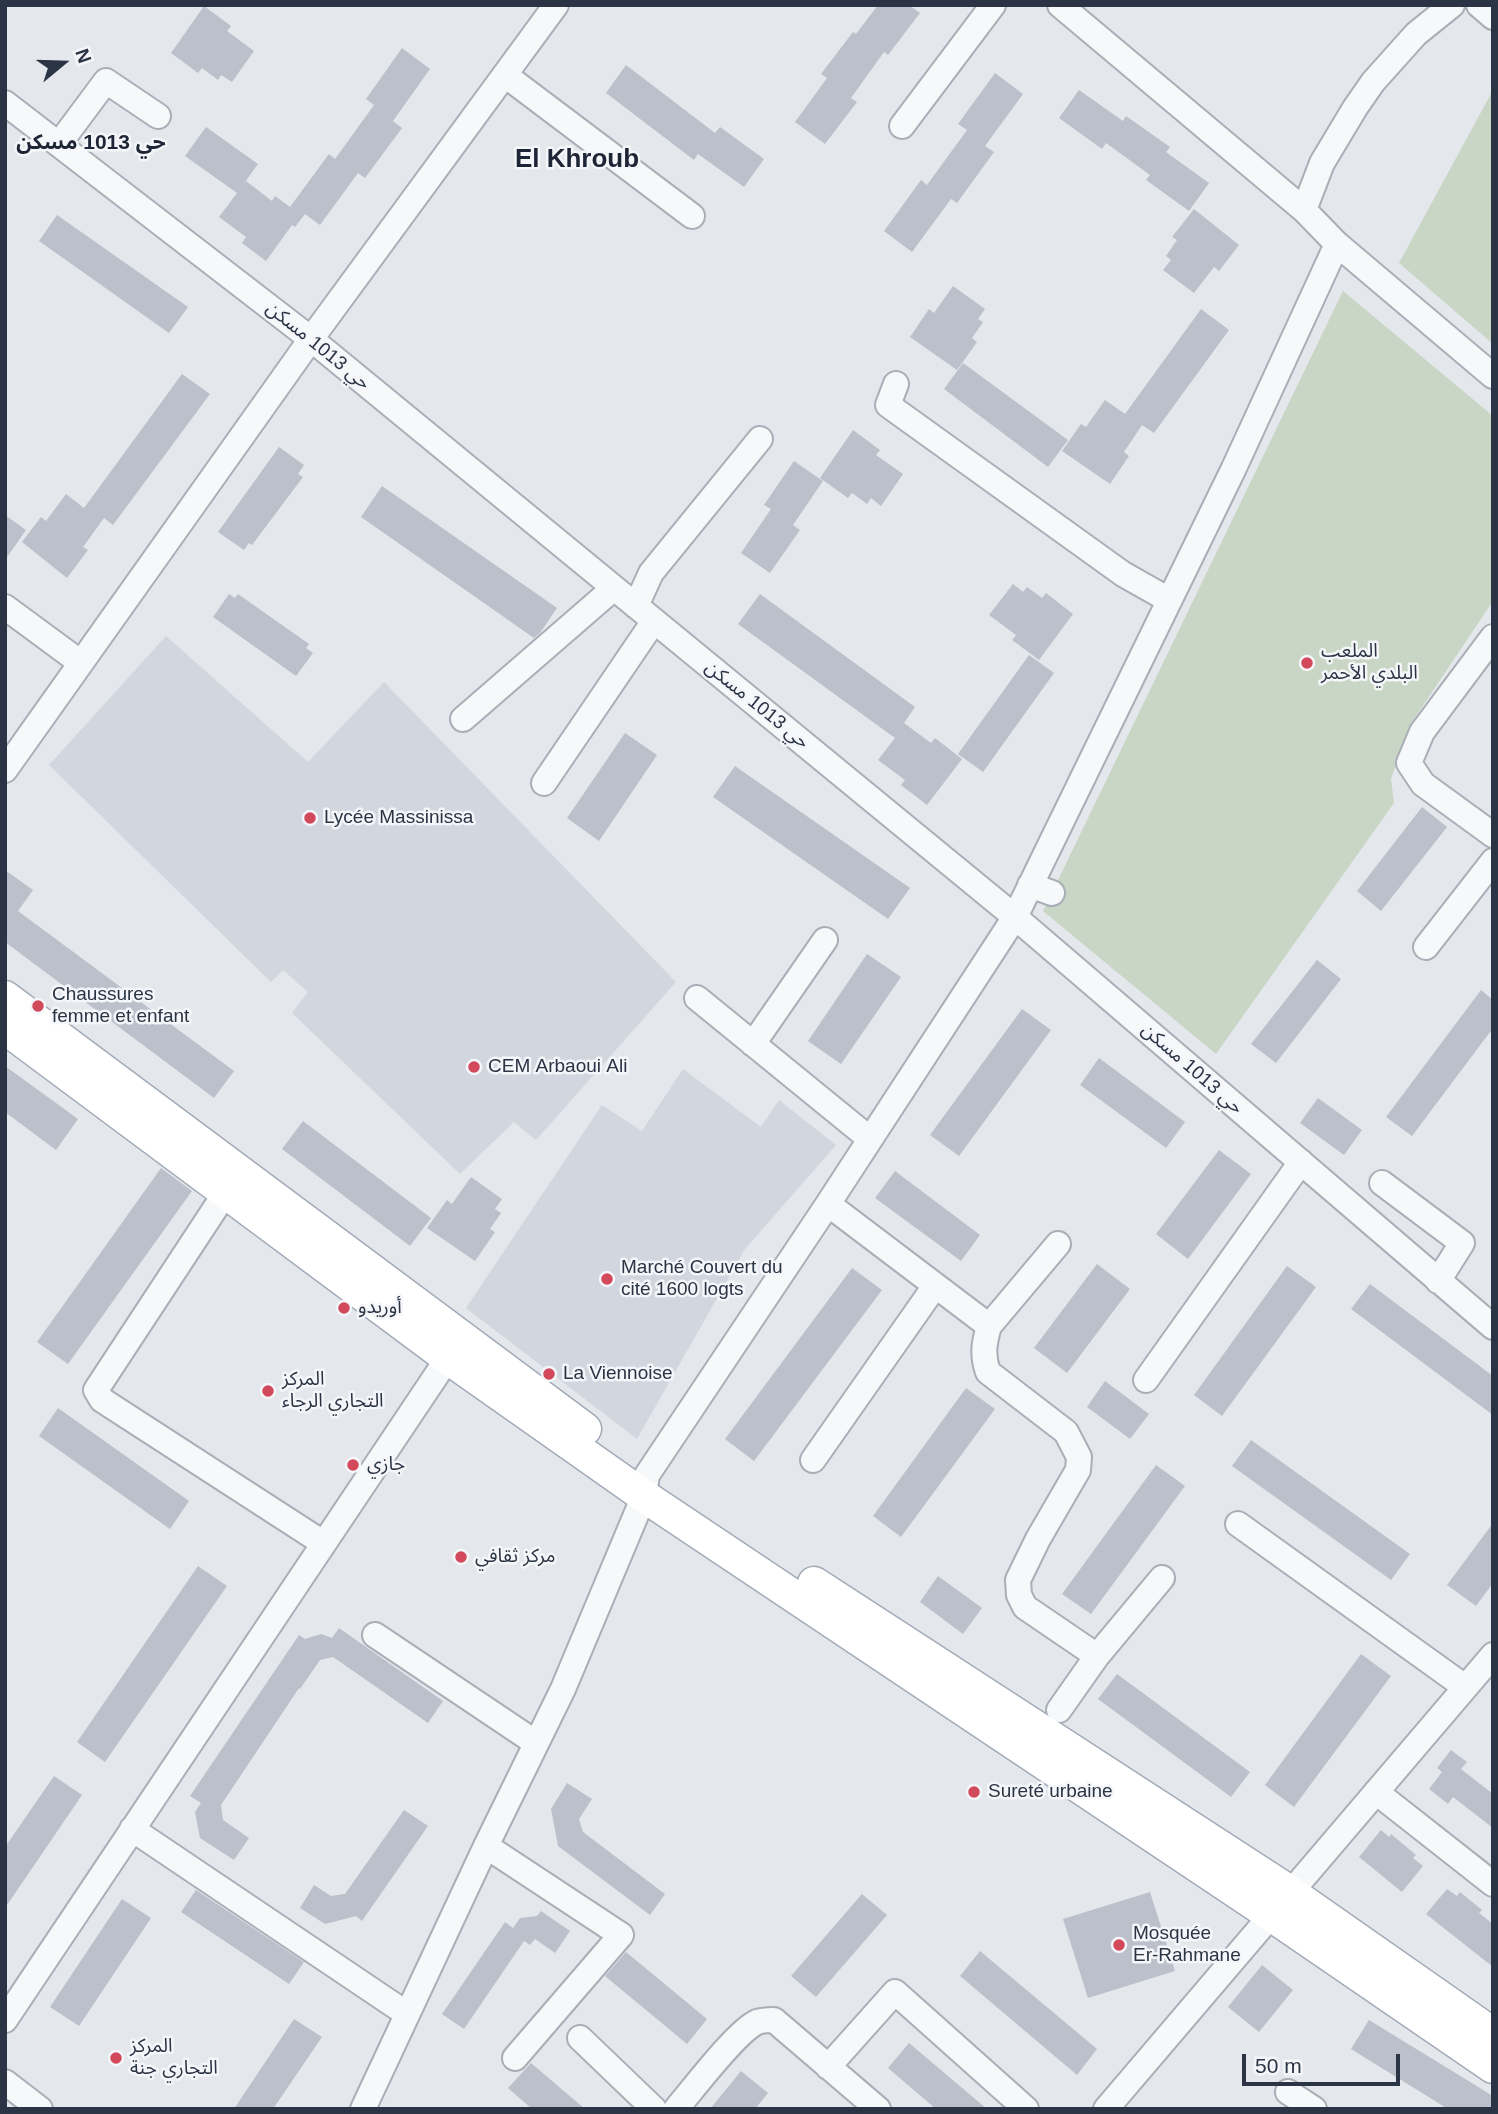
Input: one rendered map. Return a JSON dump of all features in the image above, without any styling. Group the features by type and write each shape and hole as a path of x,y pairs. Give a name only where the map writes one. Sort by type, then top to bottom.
{"main road":[{"path":"5,997 455,1348"},
{"path":"5,1028 226,1192 455,1348 646,1485 1281,1903 1493,2034"},
{"path":"1281,1903 1493,2067"}],"street":[{"path":"5,770 311,339 556,5"},
{"path":"902,126 993,5"},
{"path":"1060,5 1304,210 1337,244 1493,376"},
{"path":"1304,210 1322,163 1367,91 1416,34 1452,5"},
{"path":"1479,5 1493,17"},
{"path":"505,75 692,216"},
{"path":"59,145 106,81 158,116"},
{"name":"حي 1013 مسكن","path":"5,103 311,339 1015,917 1493,1327"},
{"path":"363,2109 563,1689 646,1485 1015,917 1041,889 1170,600 1337,244"},
{"path":"896,384 888,405 1123,574 1170,600"},
{"path":"544,783 645,613 651,573 760,439"},
{"path":"463,719 614,588"},
{"path":"5,607 81,663"},
{"path":"1493,637 1422,733 1409,763 1423,783 1493,835"},
{"path":"1426,947 1493,861"},
{"path":"754,1044 825,940"},
{"path":"697,998 870,1139"},
{"path":"1146,1380 1301,1162"},
{"path":"1382,1183 1462,1243 1438,1281"},
{"path":"226,1192 96,1390 102,1400 323,1543"},
{"path":"828,1204 989,1326"},
{"path":"1058,1244 989,1326 983,1348 984,1360 988,1372 1066,1433 1079,1457 1078,1470 1018,1580 1019,1594 1025,1607 1097,1657"},
{"path":"813,1460 935,1286"},
{"path":"5,2020 455,1348"},
{"path":"1238,1524 1465,1687"},
{"path":"1059,1710 1097,1657 1162,1578"},
{"path":"375,1635 536,1743"},
{"path":"1106,2109 1493,1656"},
{"path":"1376,1793 1493,1885"},
{"path":"132,1829 407,2014"},
{"path":"486,1846 621,1935 515,2058"},
{"path":"828,2067 895,1992 1026,2109"},
{"path":"676,2109 741,2034 759,2021 774,2020 878,2109"},
{"path":"580,2038 654,2109"},
{"path":"5,2082 40,2109"},
{"path":"1288,2092 1314,2109"}],"shaded area":[{"name":"Lycée Massinissa","path":"166,636 308,762 384,682 676,982 536,1140 514,1122 460,1174 292,1013 308,992 283,970 271,982 49,765"},
{"name":"Marché Couvert du cité 1600 logts","path":"683,1069 761,1127 779,1100 836,1145 745,1249 637,1439 466,1308 602,1105 642,1131"}],"green space":[{"path":"1493,90 1493,344 1399,263"},
{"name":"الملعب البلدي الأحمر","path":"1343,291 1493,416 1493,601 1410,725 1391,779 1394,803 1216,1054 1043,911"}],"building":[{"path":"878,5 909,5 920,13 888,55 884,52 851,98 857,102 825,144 795,122 827,78 821,74"},
{"path":"204,6 231,26 227,31 254,51 232,82 221,75 218,80 202,68 198,73 171,53"},
{"path":"402,48 430,69 393,121 402,128 365,178 358,173 320,225 305,214 295,227 292,225 266,261 242,243 246,237 219,217 246,181 272,201 275,196 290,207 329,154 335,159 374,105 366,99"},
{"path":"626,65 715,133 720,127 764,159 744,187 698,154 694,160 606,93"},
{"path":"995,73 1023,94 985,146 994,152 957,203 951,199 912,252 884,231 921,180 927,185 967,130 958,124"},
{"path":"1079,90 1123,121 1126,116 1170,147 1166,152 1209,183 1189,211 1146,180 1150,175 1106,143 1102,149 1059,118"},
{"path":"206,127 258,164 237,193 185,156"},
{"path":"1194,209 1239,245 1219,271 1214,267 1194,293 1163,270 1171,260 1166,256 1177,240 1172,237"},
{"path":"57,215 188,307 169,333 39,241"},
{"path":"953,286 985,309 978,319 983,322 972,338 977,342 957,370 910,337 929,309 934,313"},
{"path":"1201,309 1229,330 1154,433 1142,425 1124,452 1129,456 1110,484 1062,451 1081,424 1086,427 1105,400 1125,414"},
{"path":"963,363 1068,440 1048,467 944,389"},
{"path":"182,374 210,394 113,525 104,518 83,547 88,550 67,578 22,542 41,517 46,521 66,494 84,508"},
{"path":"853,430 880,450 876,455 903,474 881,506 871,498 867,504 852,493 848,498 820,478"},
{"path":"279,447 304,465 298,474 303,477 252,545 249,543 244,550 218,532"},
{"path":"794,461 823,481 793,525 800,530 770,573 741,553 771,509 764,505"},
{"path":"382,486 557,608 540,633 534,638 361,517"},
{"path":"5,515 26,530 5,560"},
{"path":"1013,584 1023,592 1027,587 1042,598 1046,593 1073,614 1039,660 1012,640 1016,635 989,615"},
{"path":"229,594 235,598 238,594 309,644 306,648 313,653 296,676 213,617"},
{"path":"760,594 915,707 904,723 931,743 935,738 962,759 927,805 901,785 905,780 878,760 895,738 738,624"},
{"path":"1029,655 1054,673 983,772 958,754"},
{"path":"625,733 657,755 599,841 567,818"},
{"path":"735,766 910,888 888,919 713,797"},
{"path":"1422,807 1447,827 1381,911 1357,891"},
{"path":"5,870 33,890 18,911 234,1071 214,1098 5,942"},
{"path":"867,954 901,977 841,1064 808,1041"},
{"path":"1317,960 1341,979 1276,1063 1251,1044"},
{"path":"1481,990 1493,1000 1493,1028 1412,1136 1386,1117"},
{"path":"1022,1009 1051,1030 959,1156 930,1135"},
{"path":"1099,1058 1185,1122 1166,1148 1080,1085"},
{"path":"5,1066 78,1119 56,1150 5,1112"},
{"path":"1318,1098 1362,1130 1344,1155 1300,1123"},
{"path":"303,1121 431,1218 410,1246 282,1149"},
{"path":"1219,1150 1251,1174 1188,1259 1156,1234"},
{"path":"161,1168 192,1191 68,1364 37,1342"},
{"path":"895,1171 980,1235 961,1261 875,1198"},
{"path":"471,1177 502,1199 495,1209 501,1213 490,1229 495,1232 475,1261 427,1228 447,1200 452,1204"},
{"path":"1097,1264 1130,1289 1067,1373 1034,1348"},
{"path":"1287,1266 1316,1287 1222,1416 1194,1395"},
{"path":"852,1268 882,1290 754,1461 725,1439"},
{"path":"1370,1284 1493,1376 1493,1415 1351,1309"},
{"path":"1105,1381 1149,1414 1130,1439 1087,1407"},
{"path":"966,1388 995,1409 901,1537 873,1516"},
{"path":"58,1408 189,1501 170,1529 39,1436"},
{"path":"1251,1440 1410,1554 1391,1580 1232,1466"},
{"path":"1156,1465 1185,1486 1091,1614 1062,1594"},
{"path":"1493,1523 1493,1583 1476,1606 1447,1585"},
{"path":"198,1566 227,1586 105,1762 77,1742"},
{"path":"938,1576 982,1608 963,1634 920,1602"},
{"path":"339,1628 443,1701 428,1723 333,1657 320,1660 221,1805 223,1820 249,1838 234,1860 200,1838 195,1812 201,1803 190,1796 299,1635 305,1639 321,1634 332,1638"},
{"path":"1361,1654 1391,1676 1294,1807 1265,1785"},
{"path":"1117,1674 1250,1772 1231,1797 1098,1699"},
{"path":"1451,1750 1467,1762 1461,1769 1493,1794 1493,1828 1453,1797 1448,1804 1429,1789 1442,1772 1437,1768"},
{"path":"54,1776 82,1795 5,1908 5,1847"},
{"path":"567,1783 592,1799 579,1819 583,1832 665,1894 650,1915 558,1846 551,1809"},
{"path":"404,1810 428,1826 362,1921 356,1916 325,1924 300,1908 314,1885 331,1896 345,1894"},
{"path":"1381,1830 1389,1837 1391,1834 1416,1855 1413,1858 1423,1866 1402,1892 1359,1857"},
{"path":"1447,1889 1457,1896 1460,1892 1482,1910 1479,1913 1493,1924 1493,1967 1426,1914"},
{"path":"196,1890 304,1962 289,1984 181,1912"},
{"name":"Mosquée Er-Rahmane","path":"1150,1892 1175,1971 1088,1998 1063,1919"},
{"path":"862,1894 887,1915 816,1997 791,1976"},
{"path":"122,1899 151,1918 79,2026 50,2007"},
{"path":"541,1911 570,1931 555,1953 535,1939 530,1945 524,1941 464,2029 442,2014 505,1922 513,1928 520,1918 537,1916"},
{"path":"980,1951 1097,2049 1077,2075 960,1976"},
{"path":"626,1952 707,2019 687,2044 605,1976"},
{"path":"1262,1965 1293,1990 1259,2032 1228,2007"},
{"path":"294,2019 322,2037 273,2109 234,2109"},
{"path":"1369,2020 1493,2096 1493,2109 1448,2109 1351,2049"},
{"path":"909,2043 987,2109 936,2109 888,2068"},
{"path":"531,2063 585,2109 532,2109 508,2088"},
{"path":"741,2071 768,2093 755,2109 710,2109"}],"place":[{"name":"الملعب البلدي الأحمر","path":"1307,663"},
{"name":"Lycée Massinissa","path":"310,818"},
{"name":"Chaussures femme et enfant","path":"38,1006"},
{"name":"CEM Arbaoui Ali","path":"474,1067"},
{"name":"Marché Couvert du cité 1600 logts","path":"607,1279"},
{"name":"أوريدو","path":"344,1308"},
{"name":"La Viennoise","path":"549,1374"},
{"name":"المركز التجاري الرجاء","path":"268,1391"},
{"name":"جازي","path":"353,1465"},
{"name":"مركز ثقافي","path":"461,1557"},
{"name":"Sureté urbaine","path":"974,1792"},
{"name":"Mosquée Er-Rahmane","path":"1119,1945"},
{"name":"المركز التجاري جنة","path":"116,2058"}],"district":[{"name":"حي 1013 مسكن","path":"91,143"},
{"name":"El Khroub","path":"577,160"}]}
